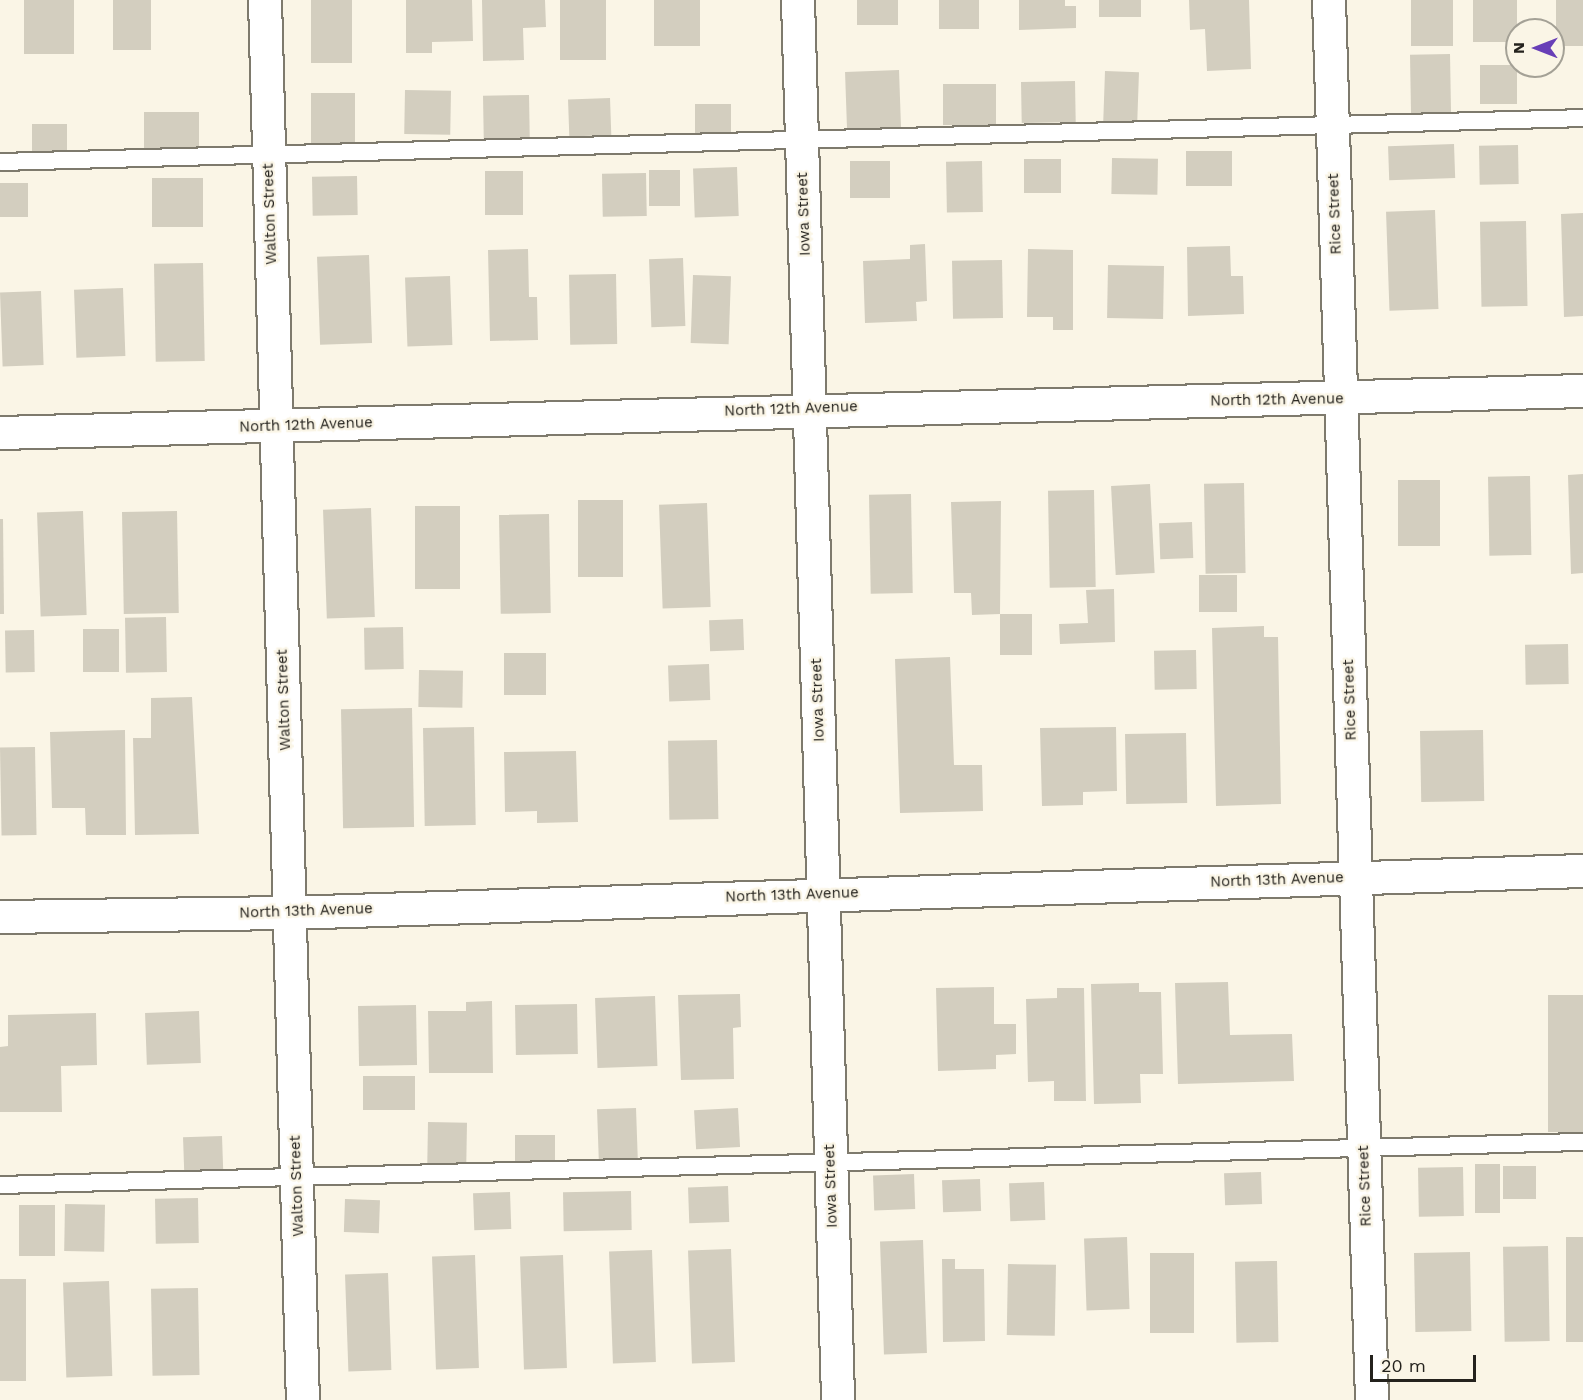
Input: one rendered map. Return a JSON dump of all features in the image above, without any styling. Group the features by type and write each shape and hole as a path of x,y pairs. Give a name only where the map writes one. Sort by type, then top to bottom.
{"street":[{"name":"Walton Street","path":"265,0 303,1400"},
{"name":"Iowa Street","path":"798,0 838,1400"},
{"name":"Rice Street","path":"1329,0 1372,1400"},
{"name":"North 12th Avenue","path":"0,433 810,408 1341,399 1583,391"},
{"name":"North 13th Avenue","path":"0,917 290,913 1583,871"}],"lane":[{"path":"0,162 1583,118"},
{"path":"0,1185 297,1174 831,1164 1583,1142"}],"building":[{"path":"24,0 74,0 74,54 24,54"},
{"path":"113,0 151,0 151,50 113,50"},
{"path":"311,0 352,0 352,63 311,63"},
{"path":"406,0 472,0 473,41 432,42 432,53 406,53"},
{"path":"482,0 545,0 546,27 523,28 524,60 483,61"},
{"path":"560,0 606,0 606,60 560,60"},
{"path":"654,0 700,0 700,46 654,46"},
{"path":"857,0 898,0 898,25 857,25"},
{"path":"939,0 979,0 979,29 939,29"},
{"path":"1019,0 1065,0 1065,6 1076,6 1076,28 1019,30"},
{"path":"1099,0 1141,0 1141,17 1099,17"},
{"path":"1189,0 1249,0 1251,69 1207,71 1205,29 1190,30"},
{"path":"1411,0 1453,0 1453,46 1411,46"},
{"path":"1473,0 1517,0 1517,18 1505,18 1505,42 1473,42"},
{"path":"1556,0 1583,0 1583,46 1565,46 1565,18 1556,18"},
{"path":"1450,54 1451,116 1411,117 1410,55"},
{"path":"1480,65 1505,65 1505,78 1517,78 1517,104 1480,104"},
{"path":"899,70 901,131 847,133 845,72"},
{"path":"1105,71 1139,72 1137,123 1103,122"},
{"path":"1075,81 1076,122 1022,123 1021,82"},
{"path":"943,84 996,84 996,125 943,125"},
{"path":"405,90 451,91 450,135 404,134"},
{"path":"311,93 355,93 355,147 311,147"},
{"path":"529,95 530,138 484,139 483,96"},
{"path":"610,98 611,135 569,136 568,99"},
{"path":"695,104 731,104 731,137 695,137"},
{"path":"144,112 199,112 199,151 144,151"},
{"path":"32,124 67,124 67,155 32,155"},
{"path":"1454,144 1455,178 1389,180 1388,146"},
{"path":"1518,145 1519,184 1480,185 1479,146"},
{"path":"1186,151 1232,151 1232,186 1186,186"},
{"path":"1112,158 1158,159 1157,195 1111,194"},
{"path":"1024,159 1061,159 1061,193 1024,193"},
{"path":"850,161 890,161 890,198 850,198"},
{"path":"982,161 983,212 947,213 946,162"},
{"path":"737,167 739,216 695,218 693,169"},
{"path":"649,170 680,170 680,206 649,206"},
{"path":"485,171 523,171 523,215 485,215"},
{"path":"646,173 647,216 603,217 602,174"},
{"path":"357,176 358,215 313,216 312,177"},
{"path":"152,178 203,178 203,227 152,227"},
{"path":"0,183 28,183 28,217 0,217"},
{"path":"1435,210 1438,309 1389,311 1386,212"},
{"path":"1583,213 1583,316 1564,317 1561,214"},
{"path":"1526,221 1527,306 1481,307 1480,222"},
{"path":"925,244 927,301 916,302 917,321 865,323 863,261 910,259 910,245"},
{"path":"1230,246 1231,276 1243,276 1244,314 1188,316 1187,247"},
{"path":"528,249 529,297 537,297 538,340 490,341 488,250"},
{"path":"1028,249 1073,250 1073,330 1053,330 1053,317 1027,317"},
{"path":"369,255 372,343 320,345 317,257"},
{"path":"683,258 685,326 651,327 649,259"},
{"path":"1002,260 1003,318 953,319 952,261"},
{"path":"203,263 205,361 156,362 154,264"},
{"path":"1108,265 1164,266 1163,319 1107,318"},
{"path":"616,274 617,344 570,345 569,275"},
{"path":"693,275 731,276 729,344 691,343"},
{"path":"450,276 452,345 407,347 405,278"},
{"path":"123,288 125,356 76,358 74,290"},
{"path":"41,291 44,365 3,366 0,292"},
{"path":"1583,474 1583,573 1571,574 1568,475"},
{"path":"1530,476 1531,555 1489,556 1488,477"},
{"path":"1398,480 1440,480 1440,546 1398,546"},
{"path":"1244,483 1246,573 1206,574 1204,484"},
{"path":"1150,484 1155,573 1116,575 1111,486"},
{"path":"1094,490 1096,587 1050,588 1048,491"},
{"path":"911,494 913,593 871,594 869,495"},
{"path":"578,500 623,500 623,577 578,577"},
{"path":"1001,501 1000,614 972,615 971,593 954,593 951,502"},
{"path":"707,503 711,607 663,609 659,505"},
{"path":"415,506 460,506 460,589 415,589"},
{"path":"371,508 375,617 327,619 323,510"},
{"path":"83,511 87,615 41,617 37,513"},
{"path":"177,511 179,613 124,614 122,512"},
{"path":"549,514 551,613 501,614 499,515"},
{"path":"0,519 3,519 4,614 0,614"},
{"path":"1192,522 1193,558 1160,559 1159,523"},
{"path":"1199,575 1237,575 1237,612 1199,612"},
{"path":"1114,589 1115,642 1060,644 1059,624 1088,623 1086,590"},
{"path":"1000,614 1032,614 1032,655 1000,655"},
{"path":"166,617 167,672 126,673 125,618"},
{"path":"743,619 744,650 710,651 709,620"},
{"path":"1264,626 1264,637 1278,637 1281,804 1216,806 1212,628"},
{"path":"403,627 404,669 365,670 364,628"},
{"path":"83,629 119,629 119,672 83,672"},
{"path":"34,630 35,672 6,672 5,631"},
{"path":"1568,644 1569,684 1526,685 1525,645"},
{"path":"1196,650 1197,689 1155,690 1154,651"},
{"path":"504,653 546,653 546,695 504,695"},
{"path":"950,657 954,765 982,765 983,811 900,813 895,659"},
{"path":"709,664 710,700 669,701 668,665"},
{"path":"419,670 463,671 462,708 418,707"},
{"path":"192,697 199,834 135,835 133,738 151,738 151,698"},
{"path":"412,708 414,827 343,828 341,709"},
{"path":"474,727 476,825 425,826 423,728"},
{"path":"1116,727 1117,791 1083,792 1083,805 1042,806 1040,728"},
{"path":"125,730 126,835 86,835 85,808 52,808 50,732"},
{"path":"1483,730 1484,801 1421,802 1420,731"},
{"path":"1186,733 1187,803 1126,804 1125,734"},
{"path":"717,740 718,819 669,820 668,741"},
{"path":"35,747 37,835 2,836 0,748"},
{"path":"576,751 578,822 537,823 537,811 505,812 504,752"},
{"path":"1228,982 1230,1035 1292,1034 1294,1081 1178,1084 1175,983"},
{"path":"1139,983 1139,992 1161,992 1163,1074 1140,1074 1141,1103 1094,1104 1091,984"},
{"path":"994,987 994,1024 1016,1024 1016,1054 996,1055 996,1069 938,1071 936,988"},
{"path":"1057,988 1084,988 1086,1101 1054,1101 1054,1081 1028,1082 1026,999 1057,998"},
{"path":"740,994 741,1027 733,1028 734,1079 681,1080 678,995"},
{"path":"1548,995 1583,995 1583,1132 1548,1132"},
{"path":"655,996 657,1066 597,1068 595,998"},
{"path":"492,1001 493,1073 429,1073 428,1011 466,1011 466,1002"},
{"path":"577,1004 578,1054 516,1055 515,1005"},
{"path":"416,1005 417,1065 359,1066 358,1006"},
{"path":"199,1011 201,1063 147,1065 145,1013"},
{"path":"96,1013 97,1065 61,1066 62,1112 0,1112 0,1047 8,1046 8,1015"},
{"path":"363,1076 415,1076 415,1110 363,1110"},
{"path":"636,1108 638,1160 599,1161 597,1109"},
{"path":"738,1108 740,1147 696,1149 694,1110"},
{"path":"428,1122 467,1123 466,1165 427,1164"},
{"path":"515,1135 555,1135 555,1162 515,1162"},
{"path":"222,1136 223,1170 184,1171 183,1137"},
{"path":"1475,1164 1500,1164 1500,1213 1475,1213"},
{"path":"1503,1166 1536,1166 1536,1199 1503,1199"},
{"path":"1463,1167 1464,1216 1419,1217 1418,1168"},
{"path":"1261,1172 1262,1204 1225,1205 1224,1173"},
{"path":"914,1174 915,1209 874,1210 873,1175"},
{"path":"980,1179 981,1211 943,1212 942,1180"},
{"path":"1044,1182 1045,1220 1010,1221 1009,1183"},
{"path":"728,1186 729,1222 689,1223 688,1187"},
{"path":"631,1191 632,1230 564,1231 563,1192"},
{"path":"510,1192 511,1229 474,1230 473,1193"},
{"path":"198,1198 199,1243 156,1244 155,1199"},
{"path":"345,1199 380,1200 379,1233 344,1232"},
{"path":"65,1204 105,1205 104,1252 64,1251"},
{"path":"19,1205 55,1205 55,1256 19,1256"},
{"path":"1127,1237 1130,1309 1087,1310 1084,1239"},
{"path":"1566,1237 1583,1237 1583,1342 1566,1342"},
{"path":"923,1240 927,1353 884,1354 880,1242"},
{"path":"1548,1246 1550,1341 1505,1342 1503,1247"},
{"path":"731,1249 735,1362 692,1363 688,1251"},
{"path":"652,1250 656,1362 613,1363 609,1252"},
{"path":"1470,1252 1471,1331 1415,1332 1414,1253"},
{"path":"1150,1253 1194,1253 1194,1333 1150,1333"},
{"path":"475,1255 479,1368 436,1369 432,1257"},
{"path":"563,1255 567,1368 524,1369 520,1257"},
{"path":"942,1259 955,1259 955,1269 984,1269 985,1341 943,1342"},
{"path":"1277,1261 1278,1342 1236,1343 1235,1262"},
{"path":"1008,1264 1056,1265 1055,1336 1007,1335"},
{"path":"388,1273 391,1370 348,1371 345,1275"},
{"path":"0,1279 26,1279 26,1381 0,1381"},
{"path":"109,1281 112,1376 66,1378 63,1283"},
{"path":"198,1288 200,1375 153,1376 151,1289"}]}
